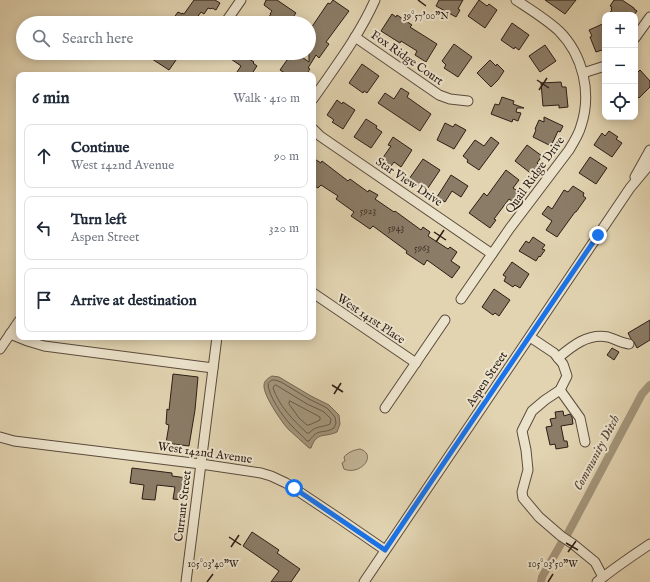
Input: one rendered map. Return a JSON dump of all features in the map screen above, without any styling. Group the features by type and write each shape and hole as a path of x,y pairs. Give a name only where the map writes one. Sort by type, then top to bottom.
{"street":[{"path":"230,16 241,0"},
{"path":"316,95 356,37 375,0"},
{"name":"Quail Ridge Drive","path":"461,299 510,228 569,150 576,138 584,113 585,93 583,73 574,52 560,32 518,0"},
{"path":"638,34 650,17"},
{"name":"Fox Ridge Court","path":"356,37 439,95 450,99 468,101"},
{"path":"583,73 602,67"},
{"name":"Star View Drive","path":"316,132 492,254"},
{"name":"Aspen Street","path":"630,188 637,172 650,150"},
{"name":"Aspen Street","path":"364,582 630,188 650,164"},
{"name":"West 141st Place","path":"316,295 416,363"},
{"path":"385,408 445,320"},
{"path":"0,349 16,325"},
{"path":"10,334 16,337"},
{"path":"558,358 580,341 595,336 608,337 629,344"},
{"path":"530,337 554,353 563,364 567,376 560,390 532,410 522,431 528,470 522,492 523,498 539,517 595,562 600,580 634,554 650,544"},
{"path":"23,340 44,346 213,368"},
{"name":"Currant Street","path":"186,582 217,340"},
{"path":"560,390 580,418 585,442"},
{"name":"West 142nd Avenue","path":"0,437 14,441 201,464 261,473 278,479 329,511 385,550"}],"shaded area":[{"path":"360,449 365,452 367,456 365,464 356,470 344,469 342,463 345,461 344,457 351,452"}],"water":[{"path":"272,376 279,377 329,405 339,415 340,424 337,432 318,437 311,448 309,448 288,429 269,401 264,385 266,380"}],"building":[{"path":"194,0 215,0 220,3 216,10 208,8 204,14 201,12 198,16 175,16 178,12 184,14"},
{"path":"266,0 277,0 296,13 294,16 269,16 272,11 264,5"},
{"path":"333,0 349,11 326,42 329,44 319,58 316,55 316,21 328,3 330,4"},
{"path":"439,0 463,0 456,17 436,6"},
{"path":"479,0 487,6 489,4 497,10 485,28 468,16"},
{"path":"545,0 576,0 565,14"},
{"path":"614,0 622,0 637,11 610,12 612,7 610,6"},
{"path":"392,14 396,17 397,15 412,25 410,27 437,44 426,62 415,55 417,51 401,41 400,43 381,31"},
{"path":"512,23 529,35 519,50 515,47 514,49 501,40"},
{"path":"602,24 602,50 596,52 589,30"},
{"path":"454,44 472,57 458,77 444,68 446,65 442,61"},
{"path":"545,45 556,61 540,72 529,56"},
{"path":"154,60 176,60 169,70"},
{"path":"232,60 251,60 257,66 253,72 237,72 241,66"},
{"path":"287,60 306,60 309,62 309,60 313,60 308,68 310,69 308,72 283,72 280,70"},
{"path":"490,60 504,71 491,87 477,73"},
{"path":"362,64 379,76 367,93 364,91 363,93 349,83"},
{"path":"640,70 650,81 650,87 639,98 638,97 638,72"},
{"path":"561,82 562,87 566,87 568,107 559,108 559,105 543,106 541,83"},
{"path":"401,88 409,93 407,97 431,114 420,131 378,103 385,93 394,99"},
{"path":"502,97 514,101 513,104 524,108 517,108 516,112 521,113 518,121 513,119 512,122 491,114 495,104 499,105"},
{"path":"337,100 355,110 343,129 332,122 334,120 327,115"},
{"path":"544,117 563,126 560,132 558,131 551,146 533,137 539,120 544,122"},
{"path":"366,119 377,126 376,128 382,132 371,148 354,137"},
{"path":"445,123 453,127 455,124 466,130 454,149 437,140"},
{"path":"609,131 618,137 616,139 622,143 612,157 594,145 602,133 605,136"},
{"path":"393,137 412,150 401,167 394,162 391,166 382,159 391,146 388,145"},
{"path":"491,137 499,143 479,170 467,162 468,160 463,156 475,140 484,146"},
{"path":"527,145 542,156 537,163 540,165 533,175 515,161"},
{"path":"590,157 607,168 596,184 579,173"},
{"path":"423,159 440,170 428,188 421,183 419,186 409,179"},
{"path":"316,160 321,163 322,161 348,181 350,179 368,192 369,190 378,195 375,199 394,212 395,211 421,230 423,227 430,232 428,236 448,249 450,247 457,252 451,261 460,267 452,278 427,260 424,265 406,253 407,251 373,226 370,229 351,216 354,212 336,199 338,196 321,185 318,188 316,187"},
{"path":"506,170 519,180 513,188 519,192 512,201 509,199 494,219 496,220 490,228 469,213 484,193 487,196"},
{"path":"451,175 468,186 461,197 452,191 445,202 437,197"},
{"path":"573,186 584,193 583,196 586,198 557,237 546,230 552,221 542,214 548,206 552,209 564,190 568,192"},
{"path":"533,237 545,245 542,249 545,250 536,261 519,251 526,241 529,243"},
{"path":"512,262 529,274 520,288 515,285 513,287 504,281 506,277 503,275"},
{"path":"494,289 510,300 499,316 495,313 493,315 482,307"},
{"path":"650,320 650,340 637,348 628,333"},
{"path":"612,348 619,352 614,360 607,355"},
{"path":"173,374 198,377 195,410 189,446 166,443 169,425 166,424 167,409 169,410"},
{"path":"563,411 564,416 570,414 573,424 561,426 564,441 567,441 568,447 556,449 555,444 550,445 546,427 552,426 550,419 556,418 555,412"},
{"path":"132,468 172,473 172,476 187,478 184,500 173,499 175,487 157,485 155,500 142,499 144,485 130,483"},
{"path":"252,532 279,550 277,553 300,569 291,582 271,582 279,571 243,546"}],"waterway":[{"name":"Community Ditch","path":"567,535 642,394 650,385"},
{"name":"Community Ditch","path":"541,582 542,577 562,542"}],"route":[{"path":"294,488 385,550 598,235"}]}
